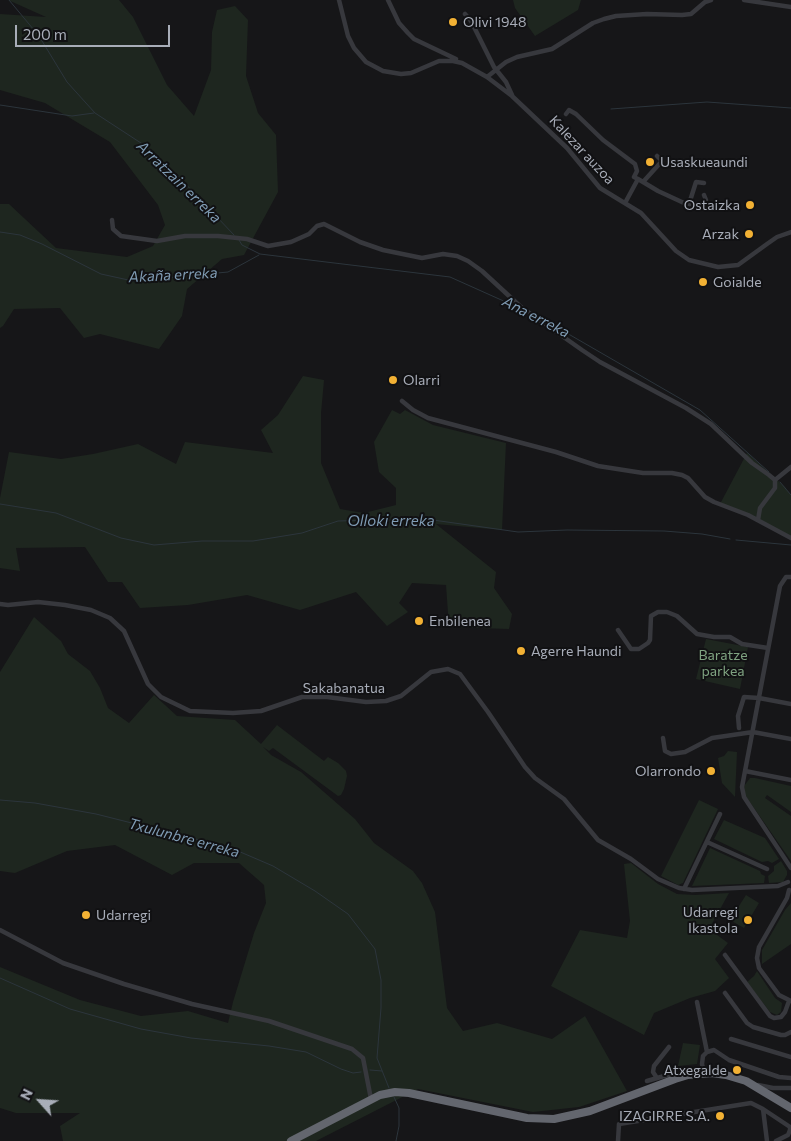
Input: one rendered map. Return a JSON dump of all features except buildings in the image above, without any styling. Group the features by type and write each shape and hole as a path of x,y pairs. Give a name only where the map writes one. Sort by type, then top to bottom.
{"highway":[{"path":"291,1141 385,1093 404,1092 528,1118 554,1119 590,1111 678,1078 704,1073 726,1075 752,1084 791,1108"}],"street":[{"name":"Kalezar auzoa","path":"339,0 346,30 354,48 362,58 378,69 402,74 411,73 447,60 462,63 487,77 512,96 567,148 600,188 648,220 683,257 710,266 726,267 738,265 777,237 791,232"},
{"path":"388,0 399,23 414,39 462,63"},
{"path":"487,77 517,57 552,49 593,23 604,19 616,16 647,14 690,14 705,2 711,0"},
{"path":"744,0 791,7"},
{"path":"465,14 496,70 506,82 512,96"},
{"path":"566,114 569,110 576,114 634,164 637,171 634,177 673,198 689,204 702,204 706,200 704,195"},
{"path":"643,182 662,161 657,156"},
{"path":"625,203 638,179"},
{"path":"689,204 696,182 704,183"},
{"path":"112,220 113,229 121,236 156,240 185,236 232,237 247,239 268,246 291,242 309,234 317,226 324,224 360,242 408,257 422,258 443,254 457,256 468,261 482,271 521,307 600,362 700,416 752,463 774,480 776,488 760,508 758,520"},
{"path":"402,401 413,410 428,418 556,452 598,466 643,473 682,475 688,478 709,500 758,520 791,538"},
{"path":"774,480 791,467"},
{"path":"791,577 786,577 780,586 742,787 744,797 791,868"},
{"name":"Sakabanatua","path":"0,604 38,602 65,605 91,610 110,618 124,631 148,684 161,697 190,711 233,713 261,711 302,697 327,697 366,702 386,701 401,696 431,672 448,670 460,674 525,767 535,778 564,798 598,840 631,859 658,879 684,890"},
{"path":"618,630 631,648 639,649 650,640 651,616 658,612 667,612 677,616 697,634 714,637 730,636 742,644 768,648"},
{"path":"739,728 738,716 744,697 791,704"},
{"path":"663,738 665,750 668,753 678,754 712,738 753,732 791,739"},
{"path":"745,771 791,780"},
{"path":"720,814 684,890 778,886 790,890"},
{"path":"707,842 767,869"},
{"path":"724,956 770,1016 776,1018 782,1016 790,1001 779,995 758,965 758,950 787,898 790,890 790,880 778,886"},
{"path":"0,930 63,963 124,984 192,1004 269,1021 352,1049 363,1058 371,1099"},
{"path":"725,994 747,1023 780,1035 791,1032"},
{"path":"697,1002 707,1052"},
{"path":"731,1039 791,1056"},
{"path":"657,1078 653,1072 654,1066 669,1047"},
{"path":"704,1073 702,1059 707,1052 714,1050 729,1060 779,1077 791,1078"},
{"path":"647,1082 671,1074 678,1078"},
{"path":"752,1084 773,1088 791,1088"},
{"path":"618,1141 619,1124 751,1103 790,1126 788,1135 776,1141"},
{"path":"763,1109 767,1141"}],"green space":[{"path":"8,0 119,0 133,17 167,85 194,116 211,70 212,32 217,10 235,6 248,20 246,76 258,113 276,135 278,192 244,255 222,259 187,289 182,316 159,349 100,334 84,338 60,308 14,309 0,328 0,204 9,204 56,248 127,257 153,246 165,225 158,205 110,142 45,103 0,90 0,14 46,17"},
{"path":"513,0 581,0 578,10 535,36 515,8"},
{"path":"303,376 324,380 321,413 321,463 340,509 364,513 396,505 396,488 379,472 374,442 392,410 400,414 405,410 433,425 506,443 502,530 436,524 496,572 494,588 512,614 509,629 449,627 446,585 412,583 399,603 408,612 387,626 356,592 300,610 247,595 188,605 140,608 122,582 108,582 85,547 16,548 20,571 0,568 0,498 9,452 61,459 138,444 176,464 185,442 273,453 261,430 278,415"},
{"path":"747,453 785,487 791,495 791,538 720,504"},
{"path":"34,617 61,641 68,654 90,671 100,688 108,708 129,723 154,695 177,716 235,720 261,744 277,725 324,761 328,757 338,763 346,771 347,776 344,789 341,795 338,796 273,748 269,751 263,747 271,755 301,772 355,819 374,843 413,871 422,883 435,912 447,1008 463,1031 497,1023 552,1039 585,1016 627,1091 579,1107 533,1112 418,1089 316,1141 63,1141 60,1126 80,1113 16,1113 0,1108 0,967 80,1000 141,1016 188,1011 228,1023 254,933 266,903 264,885 239,863 194,863 172,875 115,845 67,851 15,873 0,871 0,672"},
{"name":"Baratze parkea","path":"706,639 748,647 740,689 696,679"},
{"path":"728,751 737,752 735,797 722,783 718,758 724,756"},
{"path":"750,778 791,786 791,812 767,795 765,798 791,816 791,861 745,795 744,786"},
{"path":"699,800 718,809 683,883 678,885 661,876"},
{"path":"724,820 765,838 779,859 772,863 768,861 762,862 714,839"},
{"path":"710,848 760,871 765,876 764,883 692,886"},
{"path":"781,861 787,871 787,875 783,882 769,883 768,876 774,871 774,866"},
{"path":"631,863 658,884 677,894 729,893 709,929 728,943 715,959 729,978 715,991 690,998 654,1013 644,1035 551,986 580,930 627,938 630,921 624,864"},
{"path":"746,895 759,903 744,928 730,920"},
{"path":"791,903 791,944 762,964 762,950"},
{"path":"757,971 775,998 782,1003 781,1012 777,1015 770,1012 747,982"},
{"path":"683,1043 700,1045 697,1064 678,1066"}],"waterway":[{"name":"Arratzain erreka","path":"9,0 39,36 67,82 95,113 144,145 179,177 234,235"},
{"path":"611,109 707,102 791,108"},
{"name":"Arratzain erreka","path":"0,105 72,116 94,113"},
{"name":"Akaña erreka","path":"0,232 20,235 42,244 101,274 133,281 228,272 259,255"},
{"name":"Ana erreka","path":"239,240 242,245 260,254 450,277 517,307"},
{"name":"Ana erreka","path":"539,317 700,410 769,472"},
{"name":"Ana erreka","path":"780,482 791,495"},
{"name":"Olloki erreka","path":"0,504 56,513 121,538 154,545 202,541 253,541 302,533 338,521 374,520 433,520 518,532 567,530 664,531 702,534 730,539"},
{"name":"Olloki erreka","path":"736,540 791,545"},
{"name":"Txulunbre erreka","path":"0,800 35,803 96,814 231,848 273,866 315,891 348,914 375,949 381,980 377,1058 389,1088"},
{"path":"0,978 70,1009 141,1029 191,1038 306,1052 341,1069 353,1073 361,1072"},
{"path":"370,1070 382,1071"},
{"name":"Txulunbre erreka","path":"394,1097 399,1108 399,1126 396,1141"}],"place":[{"name":"Olivi 1948","path":"453,22"},
{"name":"Usaskueaundi","path":"650,162"},
{"name":"Ostaizka","path":"750,205"},
{"name":"Arzak","path":"749,234"},
{"name":"Goialde","path":"703,282"},
{"name":"Olarri","path":"393,380"},
{"name":"Enbilenea","path":"419,621"},
{"name":"Agerre Haundi","path":"521,651"},
{"name":"Olarrondo","path":"711,771"},
{"name":"Udarregi","path":"86,915"},
{"name":"Udarregi Ikastola","path":"748,920"},
{"name":"Atxegalde","path":"737,1070"},
{"name":"IZAGIRRE S.A.","path":"720,1116"}]}
